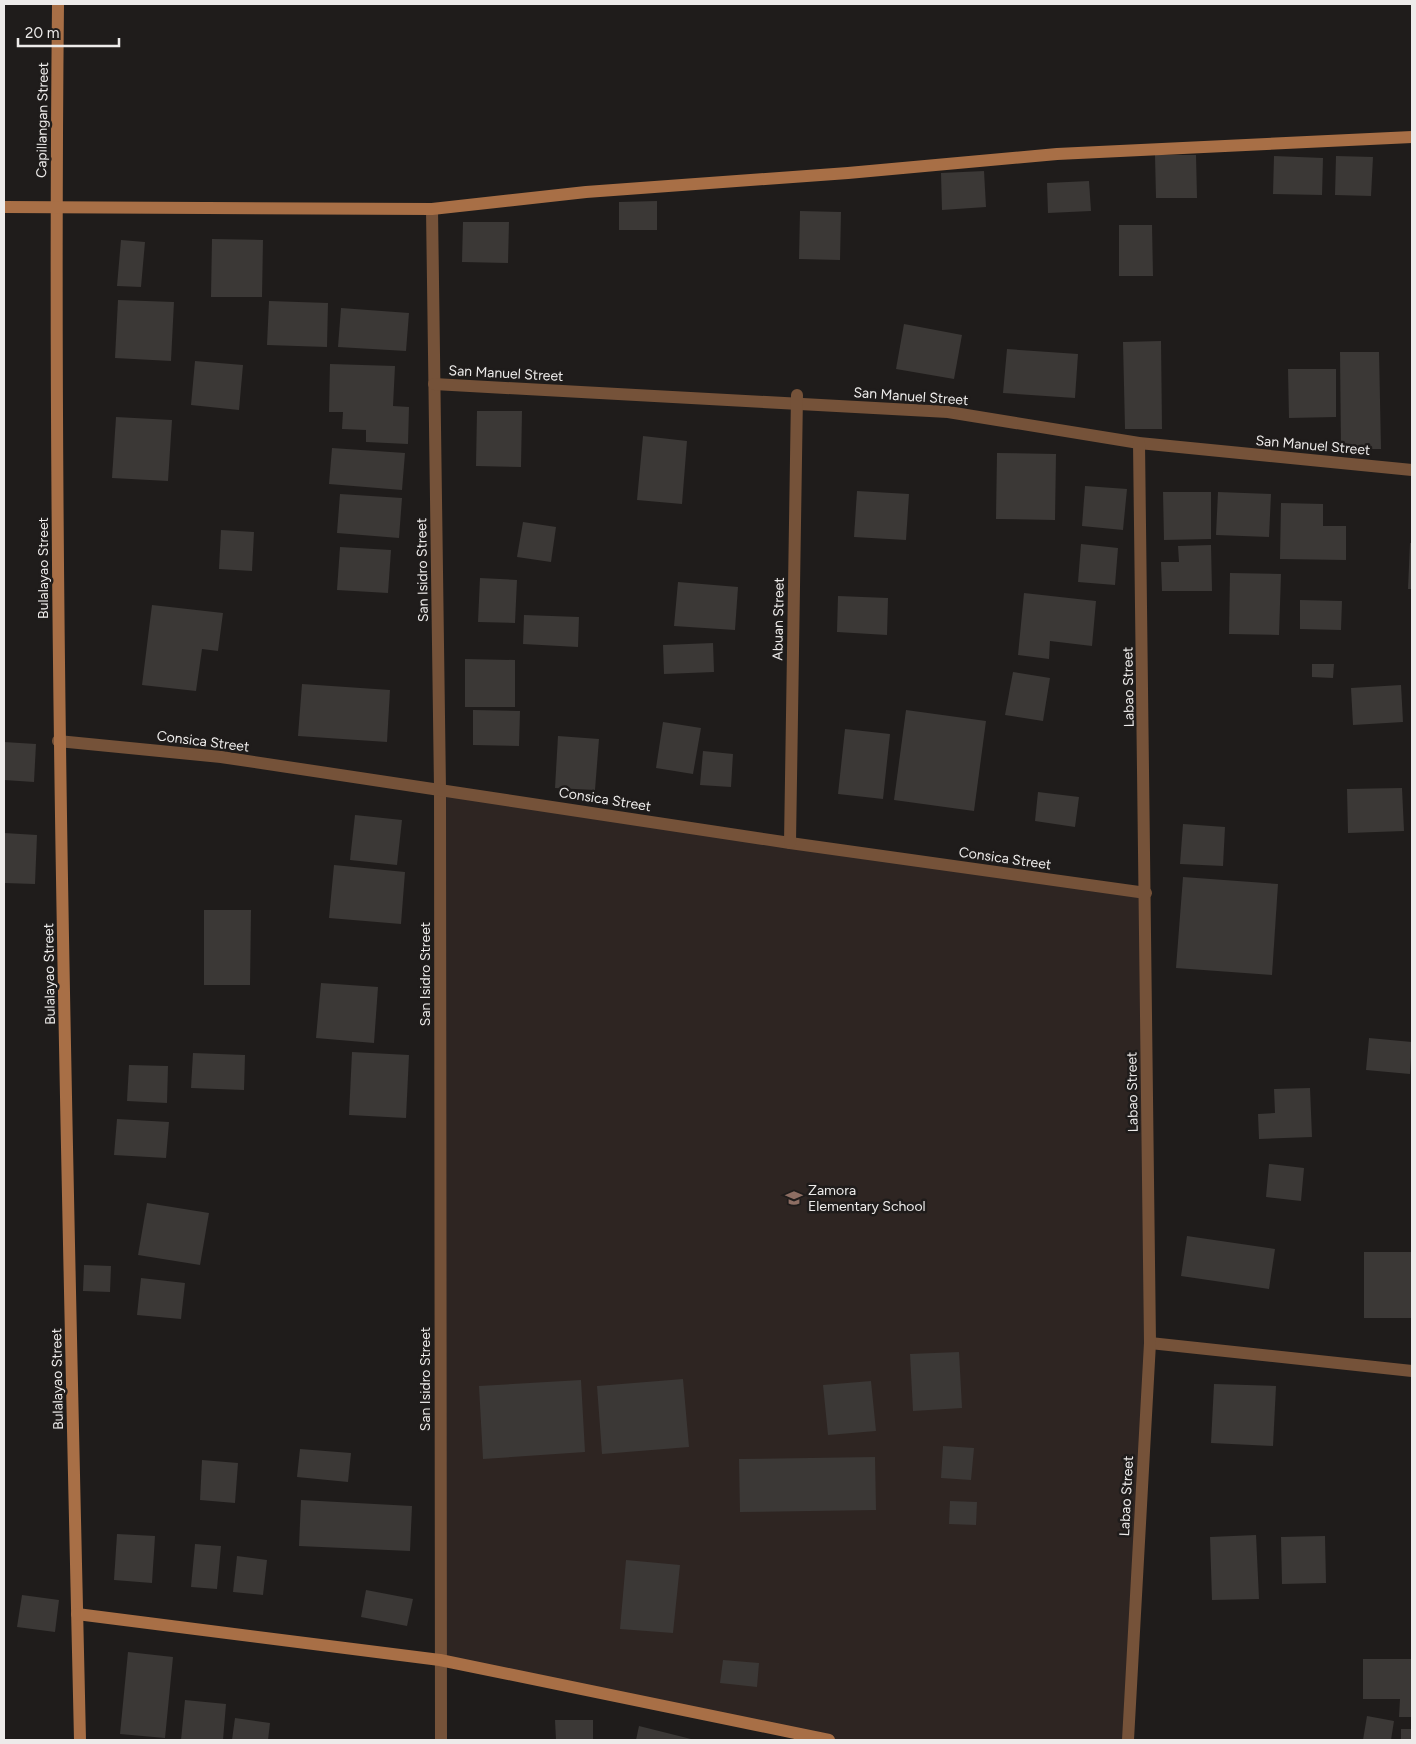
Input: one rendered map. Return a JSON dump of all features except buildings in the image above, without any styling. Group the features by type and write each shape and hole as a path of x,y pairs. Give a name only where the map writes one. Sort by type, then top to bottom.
{"street":[{"name":"Capillangan Street","path":"56,206 58,4"},
{"path":"4,207 432,209 586,192 848,173 1058,154 1412,137"},
{"name":"Bulalayao Street","path":"56,206 58,741 80,1740"},
{"name":"San Isidro Street","path":"432,209 440,789 441,1740"},
{"name":"San Manuel Street","path":"434,384 797,399 948,412 1139,444 1412,470"},
{"name":"Abuan Street","path":"790,843 797,399"},
{"name":"Labao Street","path":"1128,1740 1150,1343 1146,893 1139,444"},
{"name":"Consica Street","path":"58,741 221,757 790,843 1146,893"},
{"path":"1150,1343 1412,1371"},
{"path":"77,1614 440,1660 829,1740"}],"shaded area":[{"name":"Zamora Elementary School","path":"440,789 1146,893 1150,1343 1128,1740 829,1740 440,1660"}],"place":[{"name":"Zamora Elementary School","path":"794,1198"}]}
